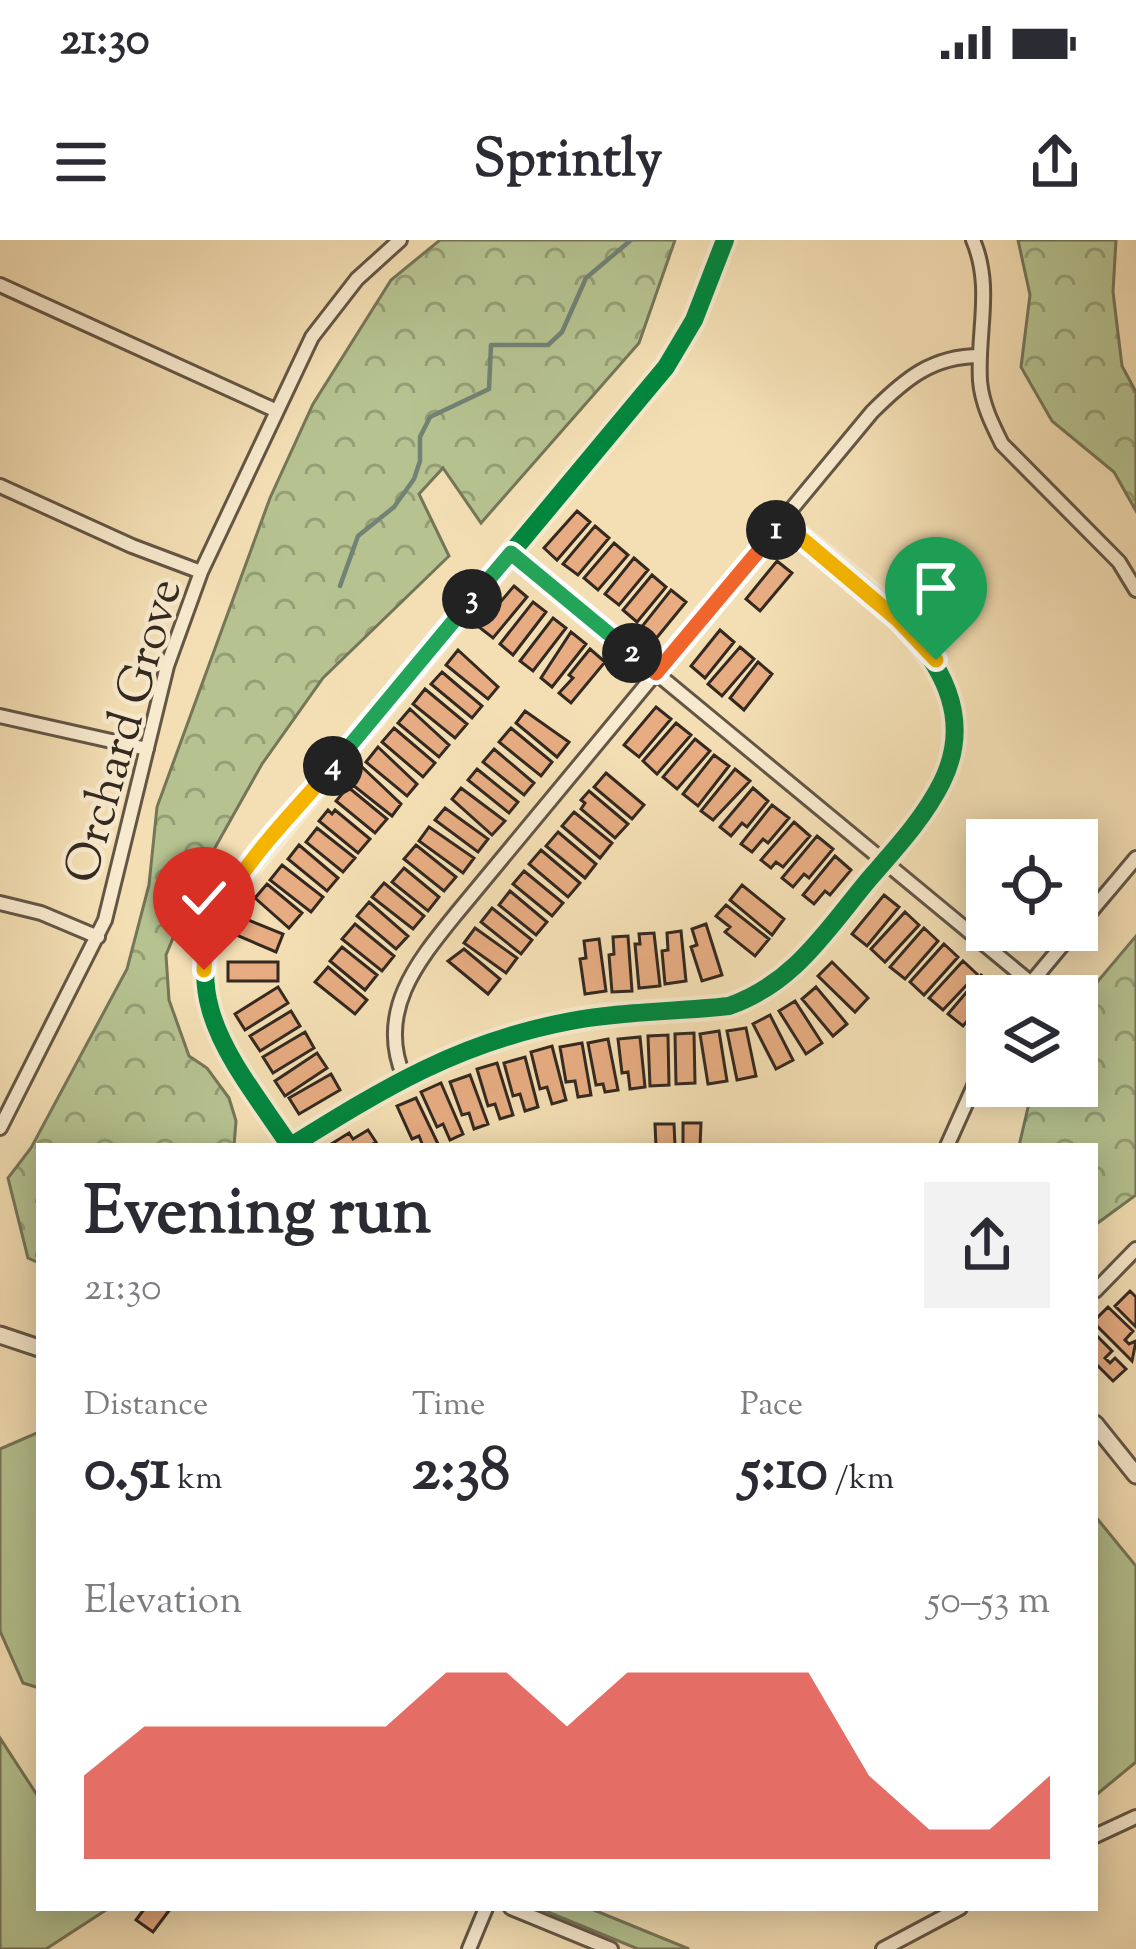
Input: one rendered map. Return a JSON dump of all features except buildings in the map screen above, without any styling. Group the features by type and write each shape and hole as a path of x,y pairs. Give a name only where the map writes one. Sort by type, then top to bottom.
{"street":[{"name":"Orchard Grove","path":"0,1128 3,1110 98,937 120,869 167,666 201,572 312,337 357,279 400,240"},
{"path":"288,1143 219,1036 204,970 210,929 232,888 681,345 725,240"},
{"path":"974,240 986,283 980,356 983,401 1002,444 1119,562 1136,590"},
{"path":"0,285 277,411"},
{"path":"404,1077 397,1062 394,1031 400,998 415,966 872,412 909,376 944,358 980,356"},
{"path":"0,486 201,572"},
{"path":"295,1143 404,1077 477,1045 526,1030 629,1013 729,1006 752,998 800,963 884,863 944,778 952,730 946,682 924,644 782,522"},
{"path":"511,553 1021,975"},
{"path":"0,716 147,749"},
{"path":"1098,903 1136,858"},
{"path":"0,903 41,913 98,937"},
{"path":"1036,975 1057,951"},
{"path":"948,1143 966,1104"},
{"path":"1098,1288 1136,1249"},
{"path":"0,1335 36,1347"},
{"path":"1098,1428 1136,1475"},
{"path":"1098,1835 1136,1817"},
{"path":"469,1949 485,1911"},
{"path":"518,1911 611,1949"},
{"path":"883,1949 954,1911"}],"green space":[{"path":"440,240 675,240 639,343 481,523 443,468 419,494 449,556 323,678 262,764 198,878 166,955 169,1000 189,1056 207,1068 229,1098 236,1121 234,1143 36,1143 36,1262 28,1258 8,1178 31,1148 127,969 149,885 157,807 270,498 313,404 391,280"},
{"path":"1018,240 1116,240 1113,292 1122,366 1136,392 1136,511 1114,472 1052,421 1021,367 1030,295"},
{"path":"1136,936 1136,1195 1098,1223 1098,1143 1020,1143 1028,1107 1098,1107 1098,981"},
{"path":"36,1433 36,1687 23,1683 0,1631 0,1449"},
{"path":"1098,1520 1136,1566 1136,1762 1098,1793"},
{"path":"0,1738 36,1793 36,1911 104,1911 46,1949 0,1949"},
{"path":"545,1911 596,1911 689,1949 638,1949"}],"waterway":[{"path":"340,586 358,536 394,507 414,479 420,437 430,417 489,389 491,345 548,345 562,332 586,278 631,240"}],"cycle path":[{"path":"288,1143 229,1053 207,993 206,960 214,926 232,888 666,367 694,320 725,240"},
{"path":"296,1143 392,1086 493,1041 571,1021 729,1006 752,996 808,953 909,832 942,782 954,741 951,702 935,666 910,632 846,572 782,522"}],"route":[{"path":"204,970 210,929 232,888 511,553 656,673 782,522 898,620 936,660"}]}
